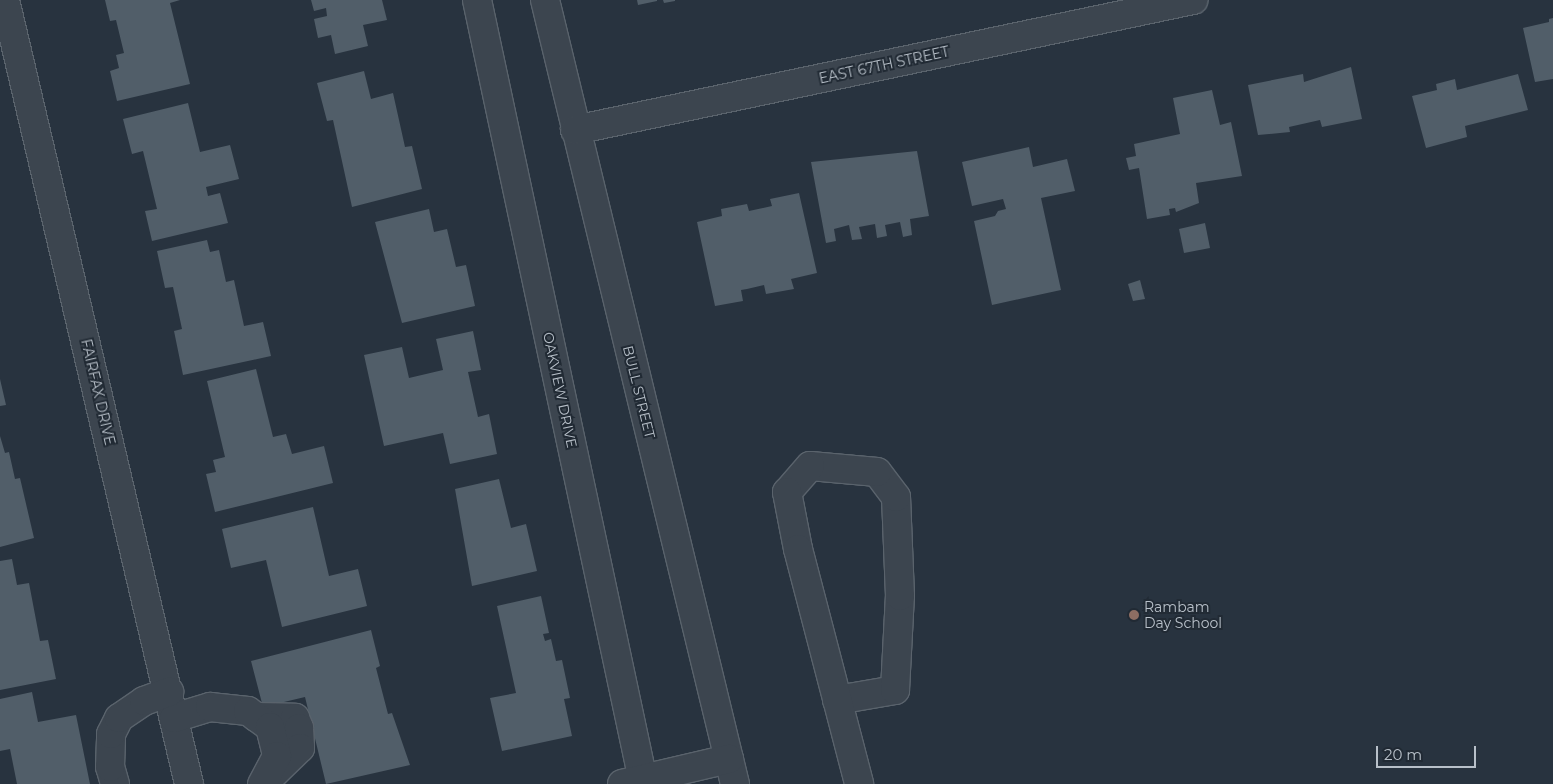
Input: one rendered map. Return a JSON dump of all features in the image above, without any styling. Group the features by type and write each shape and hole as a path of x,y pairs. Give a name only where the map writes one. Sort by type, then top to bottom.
{"street":[{"name":"FAIRFAX DRIVE","path":"5,0 172,705 189,784"},
{"name":"OAKVIEW DRIVE","path":"477,0 633,782"},
{"name":"BULL STREET","path":"545,0 732,772"},
{"name":"EAST 67TH STREET","path":"575,130 1193,0"},
{"path":"837,700 895,690 900,596 896,497 877,472 810,466 787,492 837,700 859,784"},
{"path":"115,784 110,767 110,734 118,718 144,702 248,712 256,717 270,727 276,756 262,784"},
{"path":"633,782 732,772"}],"building":[{"path":"105,0 180,0 170,3 190,84 117,101 110,71 119,68 116,55 124,53 116,20 110,21"},
{"path":"311,0 382,0 387,20 363,25 368,46 335,54 331,35 318,38 314,19 327,16 326,8 314,11"},
{"path":"637,0 657,0 657,1 638,5"},
{"path":"663,0 675,0 675,1 664,3"},
{"path":"1553,18 1553,79 1535,82 1523,28 1549,22 1549,19"},
{"path":"1351,67 1362,119 1322,127 1320,120 1289,127 1290,132 1258,135 1248,85 1303,74 1304,82"},
{"path":"364,71 371,99 393,93 405,147 412,146 422,189 352,207 333,120 327,121 317,83"},
{"path":"1518,74 1528,110 1465,126 1467,137 1426,148 1412,96 1437,90 1436,84 1455,79 1457,90"},
{"path":"1212,90 1220,125 1231,122 1242,176 1196,183 1199,203 1176,212 1175,208 1169,209 1170,215 1147,219 1139,168 1129,170 1126,158 1136,156 1134,144 1180,134 1173,98"},
{"path":"188,103 200,152 230,145 239,179 206,187 208,196 220,193 228,223 152,241 145,211 157,209 143,151 132,154 123,119"},
{"path":"1029,147 1033,167 1067,159 1075,191 1041,198 1061,290 992,305 974,221 995,216 998,211 1006,209 1003,199 972,206 962,162"},
{"path":"917,151 929,216 910,219 912,235 903,237 900,222 885,225 887,236 877,238 875,224 859,227 862,239 852,240 849,225 834,229 836,241 826,243 811,162"},
{"path":"799,193 817,273 791,279 794,289 766,294 764,285 741,290 743,301 715,306 697,222 722,216 721,209 747,204 749,211 772,206 770,199"},
{"path":"429,209 434,232 447,229 456,267 466,265 475,306 402,323 375,222"},
{"path":"1205,223 1210,248 1184,253 1179,229"},
{"path":"207,240 210,252 219,250 226,282 234,280 244,326 263,322 271,356 183,375 174,331 182,329 173,287 165,288 157,251"},
{"path":"1140,280 1145,299 1133,301 1128,284"},
{"path":"473,331 481,370 468,372 478,417 489,414 497,454 450,464 443,433 384,446 364,355 402,347 409,378 443,370 436,339"},
{"path":"256,369 273,437 286,434 292,454 324,446 333,483 215,512 206,474 216,472 213,460 225,457 207,381"},
{"path":"0,379 6,405 0,406"},
{"path":"0,436 5,453 9,452 15,479 20,478 34,538 0,547"},
{"path":"499,479 511,528 526,524 537,571 472,586 455,489"},
{"path":"313,507 329,576 358,569 367,606 282,627 266,560 231,568 222,529"},
{"path":"12,559 17,585 29,583 40,641 48,640 56,679 0,690 0,561"},
{"path":"541,596 549,633 543,634 545,641 551,639 556,661 562,660 570,698 564,699 572,736 502,751 490,698 516,693 497,606"},
{"path":"371,630 380,666 376,668 388,714 392,713 410,765 326,784 305,697 263,707 251,661"},
{"path":"32,692 38,722 76,715 90,784 17,784 10,749 0,751 0,699"}],"place":[{"name":"Rambam Day School","path":"1134,615"}]}
